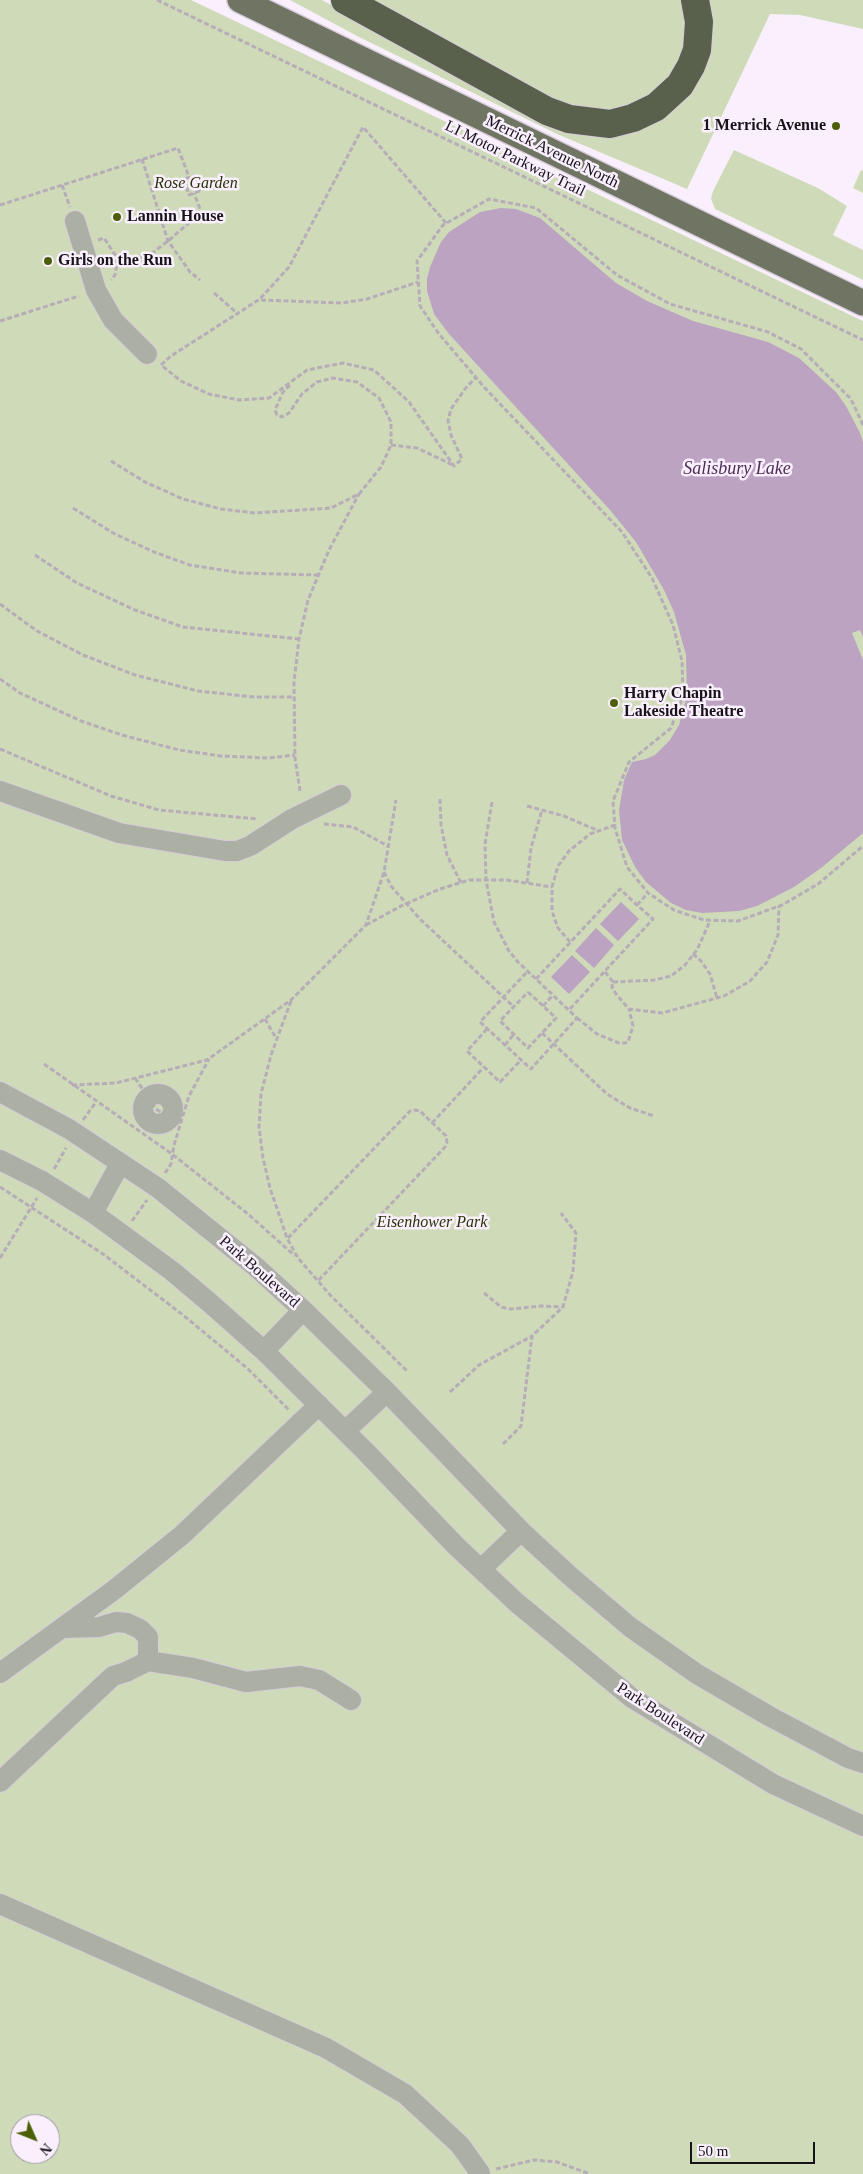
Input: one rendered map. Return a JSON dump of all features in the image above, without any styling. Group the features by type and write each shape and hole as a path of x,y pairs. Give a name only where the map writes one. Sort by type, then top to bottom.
{"highway":[{"path":"346,0 568,120 610,124 633,118 656,107 680,85 691,66 697,50 699,22 695,0"}],"main road":[{"name":"Merrick Avenue North","path":"240,0 863,303"}],"street":[{"path":"75,221 96,290 113,320 147,354"},
{"path":"0,791 119,833 225,851 250,846 292,819 340,795"},
{"name":"Park Boulevard","path":"0,1092 69,1129 158,1188 256,1268 303,1310 387,1392 521,1531 630,1627 697,1674 769,1716 848,1758 863,1763"},
{"path":"148,1098 143,1108 143,1113 148,1121 158,1124 175,1121"},
{"name":"Park Boulevard","path":"0,1160 93,1212 172,1271 264,1351 481,1569 524,1609 632,1698 773,1784 863,1826"},
{"path":"93,1212 120,1164"},
{"path":"264,1351 303,1310"},
{"path":"345,1431 387,1392"},
{"path":"0,1673 114,1590 182,1535 319,1405"},
{"path":"481,1569 521,1531"},
{"path":"62,1628 99,1627 116,1622 127,1623 140,1629 148,1637 148,1661"},
{"path":"0,1782 113,1676 148,1661 193,1668 246,1682 300,1676 319,1680 351,1700"},
{"path":"0,1904 326,2048 405,2094 460,2145 480,2173"}],"path":[{"name":"LI Motor Parkway Trail","path":"157,0 863,340"},
{"path":"446,223 363,127 289,268 260,300 171,356 162,365 181,381 209,394 239,400 269,398 308,370 344,363 374,370 409,402 454,466"},
{"path":"0,205 178,148 189,177"},
{"path":"142,159 168,241 190,272 200,280"},
{"path":"194,176 199,192 194,193 189,195 184,179 194,176"},
{"path":"115,255 124,258 140,258 151,254 168,241 198,214 200,209 194,193"},
{"path":"863,425 851,399 801,349 768,332 670,304 617,275 536,208 489,199 446,223 417,261 420,306 439,334 476,377 622,532 652,578 673,625 682,661 683,696 671,728 629,762 613,801 615,825 627,867 648,893 674,910 710,920 738,921 779,906 818,884 863,846"},
{"path":"260,300 342,303 367,299 418,282"},
{"path":"0,321 96,290"},
{"path":"214,293 238,313"},
{"path":"454,466 462,460 451,435 448,421 451,409 476,377"},
{"path":"294,380 279,401 275,410 277,415 282,417 288,413 302,394 317,382 333,378 357,382 379,398 392,422 391,445 380,467 359,494 329,550 308,600 299,639 294,697 295,755 300,791"},
{"path":"391,445 417,448 454,466"},
{"path":"111,461 145,482 183,499 221,509 265,513 330,508 359,494"},
{"path":"74,508 112,533 154,552 190,565 241,573 318,575"},
{"path":"35,555 77,583 135,610 183,627 299,639"},
{"path":"0,604 37,631 83,655 135,675 198,691 294,697"},
{"path":"0,679 20,693 80,721 122,735 179,750 221,756 268,758 295,755"},
{"path":"0,749 111,796 158,810 240,818 292,819"},
{"path":"440,799 441,825 447,855 461,883"},
{"path":"366,925 384,872 396,800"},
{"path":"492,802 485,844 486,880 494,922 509,951 527,972 577,1018 598,1034 619,1043 625,1043 628,1042 633,1026 629,1009 616,994 612,987 612,982 605,972"},
{"path":"527,806 564,816 599,831"},
{"path":"527,883 531,848 542,810"},
{"path":"323,824 353,826 388,846"},
{"path":"570,942 558,928 552,911 552,887 558,866 569,851 590,834 615,825"},
{"path":"384,872 391,886 406,904 514,1007"},
{"path":"72,1085 116,1083 209,1058 291,1000 366,925 406,904 461,883 486,880 552,887"},
{"path":"536,979 620,889 653,920 569,1010"},
{"path":"637,905 648,893"},
{"path":"629,1009 662,1013 717,998 750,981 767,962 778,935 779,906"},
{"path":"612,982 654,980 671,976 685,965 693,954 710,920"},
{"path":"693,954 701,961 710,974 717,998"},
{"path":"527,972 480,1022 521,1060 531,1069 577,1018"},
{"path":"528,992 542,1006 556,1018 528,1048 500,1021 528,992"},
{"path":"542,1006 553,995"},
{"path":"291,1000 277,1040 262,1094 259,1127 263,1158 270,1188 287,1238 298,1258 317,1282 408,1372"},
{"path":"265,1019 277,1040"},
{"path":"488,1029 467,1051 484,1067 500,1082 521,1060"},
{"path":"542,1033 607,1094 630,1108 654,1116"},
{"path":"505,1044 514,1034"},
{"path":"162,1178 171,1164 175,1121 209,1058"},
{"path":"44,1064 172,1154 248,1214 298,1258"},
{"path":"432,1123 484,1067"},
{"path":"134,1078 156,1109 175,1121"},
{"path":"287,1238 410,1111 420,1111 446,1136 447,1142 445,1147 317,1282"},
{"path":"0,1187 103,1254 183,1315 247,1368 301,1422"},
{"path":"129,1226 150,1195"},
{"path":"450,1392 478,1365 532,1336 563,1307 573,1271 576,1234 561,1213"},
{"path":"484,1293 501,1307 510,1309 542,1306 563,1307"},
{"path":"503,1444 521,1426 532,1336"},
{"path":"480,2173 534,2160 557,2162 590,2174"}],"green space":[{"name":"Eisenhower Park","path":"0,0 191,0 863,321 863,2174 0,2174"},
{"path":"290,0 322,0 559,131 589,136 644,129 686,99 703,69 713,32 708,0 863,0 863,29 800,15 770,14 687,189 557,134 359,37"},
{"path":"362,0 686,0 690,10 679,72 630,112 565,111"},
{"path":"734,150 818,188 847,206 833,235 863,250 863,280 715,209 711,199 713,191"},
{"path":"861,170 863,171 863,193 853,188"}],"water":[{"name":"Salisbury Lake","path":"501,208 516,209 540,218 616,283 647,301 693,321 768,342 799,358 836,392 846,406 860,433 863,442 863,637 860,630 852,633 863,660 863,833 821,868 794,887 757,906 739,911 702,913 686,910 671,903 646,882 635,867 622,840 619,810 624,780 632,762 655,755 670,740 679,725 687,696 686,655 674,612 664,590 636,542 610,510 449,334 434,314 427,291 427,279 441,242 449,232 480,212"},
{"path":"621,902 639,919 618,941 600,924"},
{"path":"596,928 614,945 594,968 575,951"},
{"path":"572,955 590,972 569,994 551,977"}],"place":[{"name":"1 Merrick Avenue","path":"836,126"},
{"name":"Lannin House","path":"117,217"},
{"name":"Girls on the Run","path":"48,261"},
{"name":"Harry Chapin Lakeside Theatre","path":"614,703"}],"park label":[{"name":"Rose Garden","path":"196,184"}]}
